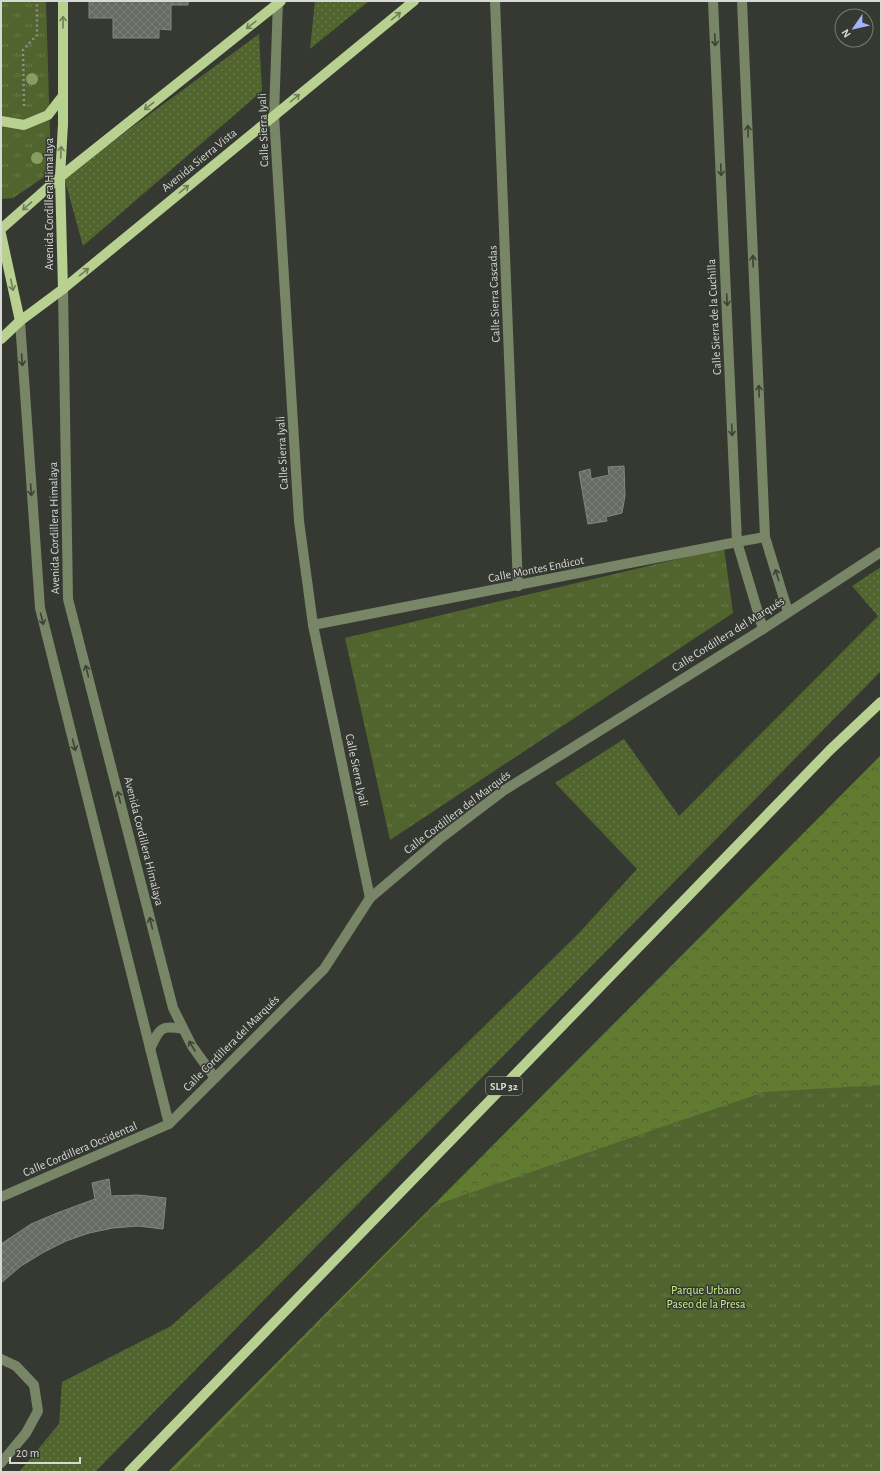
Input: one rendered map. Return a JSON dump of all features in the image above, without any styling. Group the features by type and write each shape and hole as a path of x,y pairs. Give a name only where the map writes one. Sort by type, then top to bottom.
{"main road":[{"name":"Avenida Cordillera Himalaya","path":"63,1 63,124 60,177 63,289"},
{"name":"Avenida Sierra Vista","path":"1,339 20,321 63,289 414,1"},
{"path":"1,229 60,177 279,2"},
{"path":"1,121 24,125 48,115 62,97"},
{"name":"Avenida Cordillera Himalaya","path":"1,234 20,321"},
{"name":"SLP 32","path":"129,1472 830,750 881,702"}],"street":[{"name":"Calle Sierra Cascadas","path":"495,1 518,586"},
{"name":"Calle Sierra de la Cuchilla","path":"713,1 737,542 763,629"},
{"path":"742,1 765,537 788,612"},
{"name":"Calle Sierra Iyali","path":"279,2 274,115 299,521 313,625 370,898"},
{"name":"Avenida Cordillera Himalaya","path":"63,289 68,599 173,1008 192,1046 214,1078"},
{"name":"Avenida Cordillera Himalaya","path":"20,321 40,608 169,1124"},
{"name":"Calle Montes Endicot","path":"313,625 765,537"},
{"name":"Calle Cordillera del Marqués","path":"169,1124 324,969 370,898 441,838 503,790 763,629 881,552"},
{"path":"150,1048 158,1032 168,1026 183,1029"},
{"name":"Calle Cordillera Occidental","path":"1,1197 169,1124"},
{"path":"1,1358 16,1366 34,1385 38,1411 26,1434 5,1454 1,1464"}],"path":[{"path":"24,125 23,50 37,35 36,1"}],"green space":[{"path":"1,1 46,1 51,167 44,177 13,198 2,199 1,197"},
{"path":"315,1 369,1 310,49"},
{"path":"259,34 262,91 83,246 64,177"},
{"path":"724,548 733,613 390,840 345,638"},
{"path":"881,567 881,671 95,1472 19,1472 59,1424 62,1382 171,1326 260,1246 579,933 637,869 555,783 624,739 679,816 878,616 852,586"},
{"name":"Parque Urbano Paseo de la Presa","path":"881,755 881,1472 168,1472"},
{"name":"Parque Urbano Paseo de la Presa","path":"881,1085 881,1472 173,1472 435,1205 764,1092"}],"building":[{"path":"89,1 188,1 188,5 171,5 171,30 159,29 159,38 113,38 113,18 89,18"},
{"path":"624,466 625,496 622,513 606,517 607,521 588,524 579,472 590,469 591,479 609,475 608,467"},
{"path":"109,1179 111,1196 138,1195 166,1198 163,1229 138,1226 113,1228 89,1233 66,1241 44,1252 21,1266 1,1283 1,1244 31,1224 95,1199 92,1183"}]}
